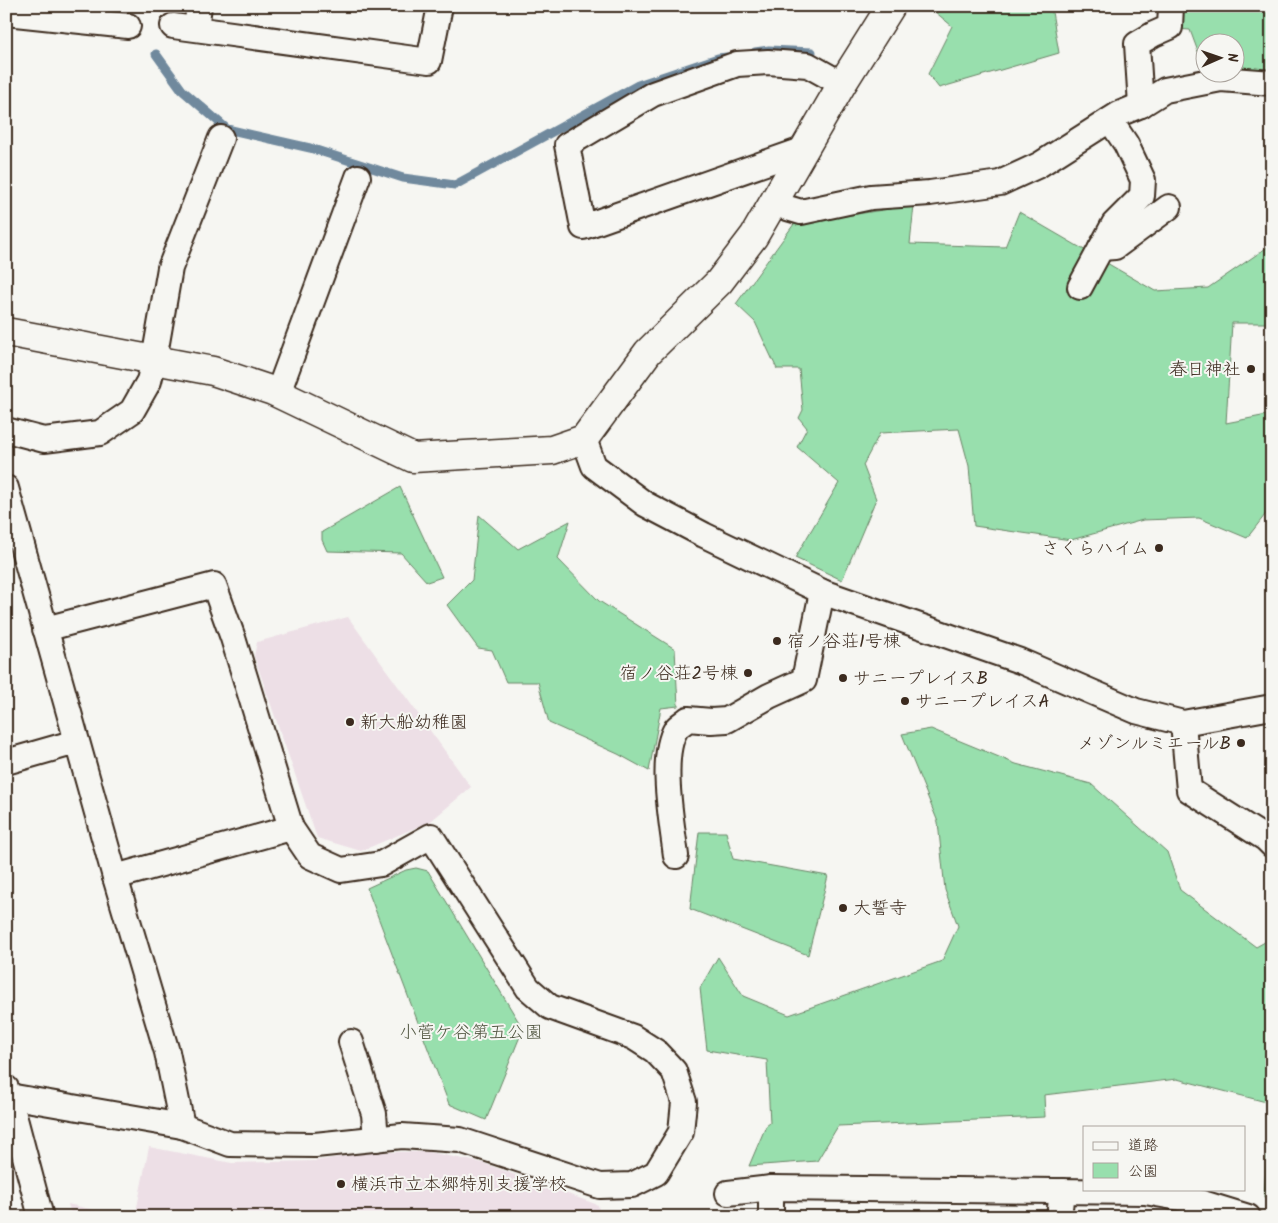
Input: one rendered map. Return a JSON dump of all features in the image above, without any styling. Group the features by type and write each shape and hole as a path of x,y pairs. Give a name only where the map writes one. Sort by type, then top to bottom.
{"street":[{"path":"189,20 429,61 440,6"},
{"path":"6,332 213,371 278,393 413,458 552,450 584,439 648,352 719,282 754,236 842,84 891,6"},
{"path":"1141,105 1137,44 1170,27 1171,6"},
{"path":"6,13 128,26"},
{"path":"805,149 583,227 568,145 652,94 737,64 768,62 808,65 842,84"},
{"path":"774,204 801,212 871,197 930,193 1000,183 1039,165 1110,120 1141,105 1165,90 1221,79 1272,83"},
{"path":"1080,287 1114,224 1142,196 1143,180 1126,144 1110,120"},
{"path":"6,430 44,440 100,433 132,411 149,381 170,268 221,138"},
{"path":"278,393 358,177"},
{"path":"1101,248 1116,248 1169,207"},
{"path":"584,439 594,466 644,504 822,592 1020,661 1136,711 1183,723 1272,707"},
{"path":"6,488 76,742 167,1052 182,1126"},
{"path":"41,1217 7,1092 182,1126 230,1144 315,1145 402,1136 460,1140 600,1186 632,1185 656,1173 664,1163 681,1132 684,1102 674,1071 655,1050 633,1037 550,1007 528,988 431,836 381,864 341,870 310,856 291,828 233,638 214,585 45,629"},
{"path":"676,856 668,779 669,751 677,728 688,720 711,722 727,720 769,696 804,680 822,592"},
{"path":"1183,723 1189,790 1266,839 1272,845"},
{"path":"6,762 76,742"},
{"path":"115,877 291,828"},
{"path":"351,1042 374,1114 376,1139"},
{"path":"771,1188 771,1217"},
{"path":"728,1193 771,1188 1145,1192 1196,1209 1248,1217"},
{"path":"1059,1217 1062,1190"}],"shaded area":[{"name":"新大船幼稚園","path":"348,617 471,787 431,821 361,851 317,838 254,656 257,642"},
{"name":"横浜市立本郷特別支援学校","path":"149,1147 232,1163 315,1161 371,1152 429,1152 483,1163 598,1205 600,1217 135,1217"},
{"path":"68,1204 123,1217 72,1217"}],"green space":[{"path":"928,6 1051,6 1059,53 939,88 928,74 952,26"},
{"path":"1177,6 1272,6 1272,73 1246,72 1246,32 1196,32 1196,46 1190,30 1176,29"},
{"path":"914,205 910,244 1005,247 1019,212 1155,291 1208,288 1272,244 1272,323 1232,323 1226,423 1272,414 1272,506 1247,538 1199,518 1143,520 1071,540 974,526 969,466 959,429 880,433 863,465 876,499 842,580 795,558 839,483 797,447 807,428 799,418 803,410 799,369 777,369 755,322 736,304 794,224"},
{"path":"400,487 442,577 427,582 401,553 327,551 322,540 322,532"},
{"path":"479,515 518,549 570,521 558,559 599,601 675,649 678,706 661,708 649,771 618,754 549,723 538,682 506,682 492,650 478,648 447,605 472,580"},
{"path":"931,729 1016,764 1091,784 1167,852 1180,890 1256,947 1272,938 1272,1200 1264,1197 1270,1103 1177,1079 1044,1095 1045,1117 838,1126 817,1161 749,1166 766,1126 770,1123 767,1060 707,1050 700,988 718,957 743,996 789,1015 942,961 958,926 945,890 938,822 902,734"},
{"path":"699,832 726,832 733,859 828,876 808,955 690,909"},
{"name":"小菅ケ谷第五公園","path":"416,868 428,871 523,1029 486,1120 449,1104 367,888 406,870"}],"waterway":[{"path":"755,52 769,50 812,52"},
{"path":"156,54 182,90 227,129 310,148 403,178 455,185 638,85 718,58 727,57"}],"place":[{"name":"春日神社","path":"1251,369"},
{"name":"さくらハイム","path":"1159,548"},
{"name":"宿ノ谷荘1号棟","path":"777,641"},
{"name":"宿ノ谷荘2号棟","path":"748,673"},
{"name":"サニープレイスB","path":"843,678"},
{"name":"サニープレイスA","path":"905,701"},
{"name":"新大船幼稚園","path":"350,722"},
{"name":"メゾンルミエールB","path":"1241,743"},
{"name":"大誓寺","path":"843,908"},
{"name":"横浜市立本郷特別支援学校","path":"341,1184"}]}
